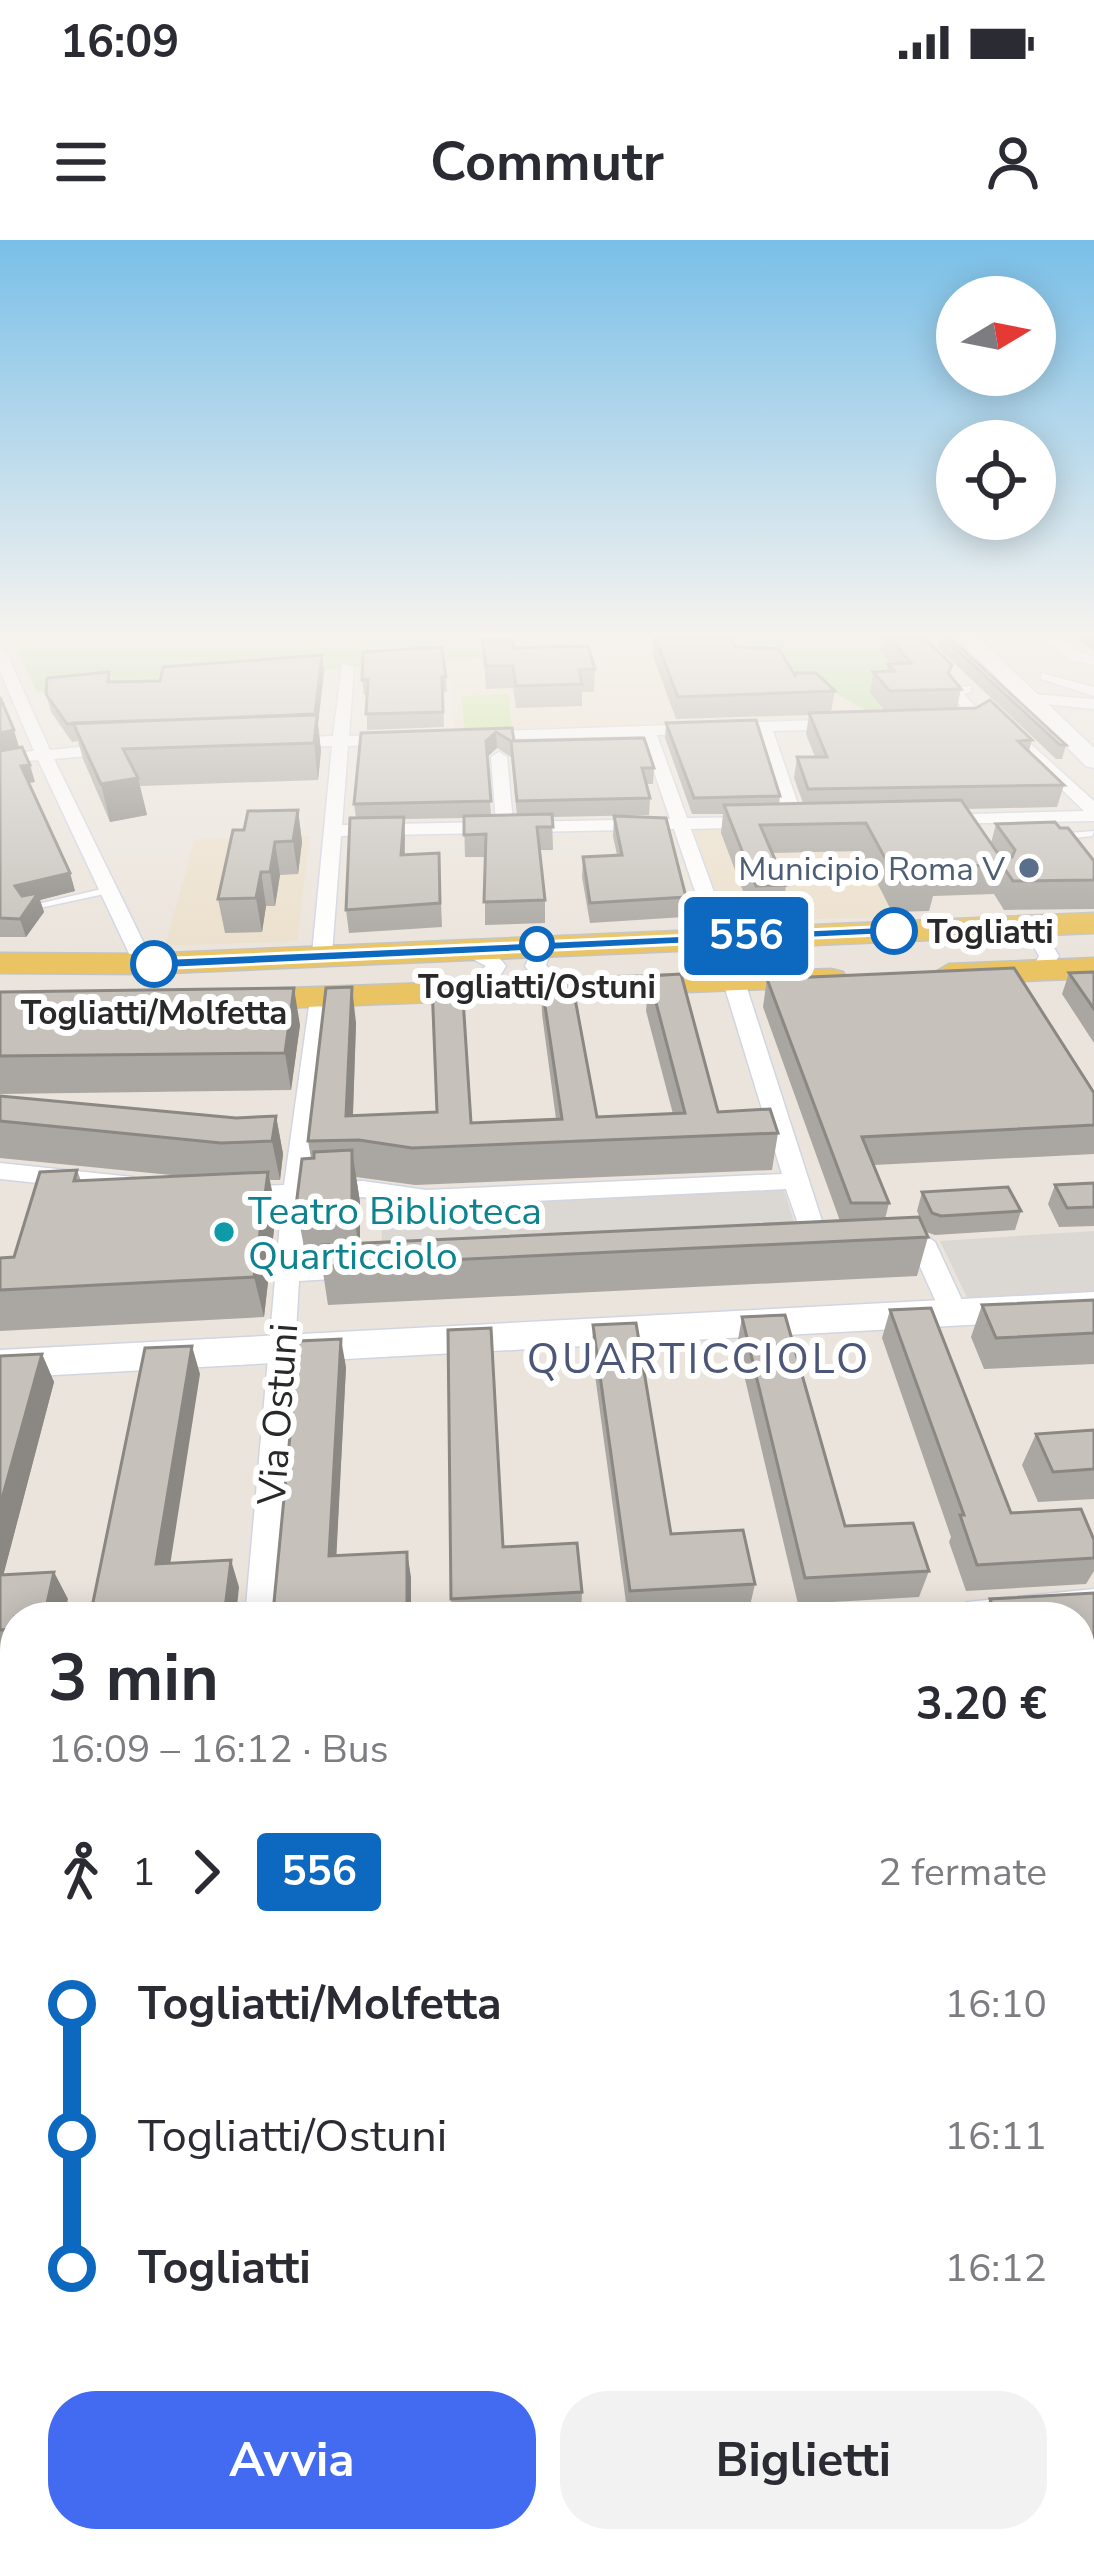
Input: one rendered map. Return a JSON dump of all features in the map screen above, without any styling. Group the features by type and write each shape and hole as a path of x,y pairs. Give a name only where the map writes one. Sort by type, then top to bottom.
{"main road":[{"path":"0,963 144,964 1094,923"},
{"path":"925,975 1024,976 1094,968"},
{"path":"187,1001 861,978"}],"street":[{"path":"38,741 144,964"},
{"path":"322,955 340,741"},
{"path":"261,743 344,741"},
{"path":"651,741 720,936"},
{"path":"769,741 795,822"},
{"path":"1016,741 1094,823"},
{"path":"0,759 147,747"},
{"path":"500,757 505,827"},
{"path":"910,820 1094,823"},
{"path":"332,831 818,821"},
{"path":"1010,926 1043,944 1049,956 1024,976"},
{"path":"544,944 535,966 553,988"},
{"path":"466,948 490,958 496,967 490,977 467,991"},
{"path":"734,982 797,1180 805,1247 922,1242 954,1312"},
{"name":"Via Ostuni","path":"263,1602 286,1272 319,998"},
{"path":"0,1172 154,1187"},
{"path":"200,1193 363,1189 426,1198 797,1180"},
{"path":"286,1272 392,1266"},
{"path":"0,1364 1094,1305"}],"lane":[{"path":"1027,819 1037,837 1057,837 1094,823"},
{"path":"1057,837 1067,850"},
{"path":"30,907 106,891"}],"shaded area":[{"path":"849,828 895,917 725,921 694,830"},
{"path":"310,836 297,941 165,946 195,839"},
{"path":"783,1187 798,1234 381,1255 383,1205"},
{"path":"1094,1231 1094,1298 971,1306 940,1241"}],"building":[{"path":"81,741 314,741 123,749 138,778 101,784"},
{"path":"360,741 486,741 491,801 354,804"},
{"path":"511,741 645,741 654,768 642,768 650,798 517,801"},
{"path":"673,741 763,741 780,796 694,798"},
{"path":"820,741 1019,741 1064,785 808,789 797,757 827,757"},
{"path":"22,747 30,765 21,766 70,873 15,886 22,896 38,893 20,919 0,918 0,751"},
{"path":"961,800 1001,858 1012,857 1015,850 996,824 1055,822 1068,828 1094,861 1094,880 1013,881 1002,865 928,867 936,882 898,882 866,823 760,825 786,885 756,886 724,805"},
{"path":"298,810 293,841 275,842 270,872 261,872 256,898 218,899 233,830 244,830 248,811"},
{"path":"552,814 553,827 537,827 545,900 484,902 486,834 464,835 464,816"},
{"path":"614,816 666,818 686,897 590,903 583,857 622,855"},
{"path":"404,817 401,855 439,853 440,903 346,910 350,818"},
{"path":"1014,968 1094,1093 1094,1125 862,1137 889,1203 851,1203 767,979"},
{"path":"1094,972 1094,1009 1069,973"},
{"path":"681,974 718,1112 770,1109 778,1133 412,1148 359,1140 308,1141 326,988 352,987 346,1116 437,1112 432,984 462,983 471,1123 562,1119 541,979 571,977 597,1117 685,1113 649,976"},
{"path":"294,988 285,1053 0,1056 0,992"},
{"path":"0,1096 236,1118 276,1116 272,1141 221,1143 0,1121"},
{"path":"352,1150 352,1203 296,1206 302,1159 314,1158 314,1152"},
{"path":"77,1170 74,1181 268,1172 254,1277 0,1290 0,1258 14,1257 40,1172"},
{"path":"1094,1183 1094,1207 1067,1208 1055,1185"},
{"path":"1008,1187 1021,1211 941,1216 932,1213 922,1192"},
{"path":"919,1217 928,1237 322,1266 323,1245"},
{"path":"1094,1300 1094,1333 996,1338 982,1305"},
{"path":"931,1308 1011,1513 1081,1509 1094,1540 1094,1558 977,1565 960,1515 964,1515 890,1310"},
{"path":"785,1315 845,1526 913,1523 929,1571 805,1578 742,1317"},
{"path":"636,1323 671,1534 743,1530 755,1584 630,1591 593,1325"},
{"path":"491,1328 503,1547 577,1543 582,1592 451,1599 448,1330"},
{"path":"341,1339 329,1556 407,1552 407,1602 274,1602 299,1341"},
{"path":"192,1346 156,1564 231,1560 226,1602 93,1602 145,1348"},
{"path":"42,1354 0,1506 0,1356"},
{"path":"1094,1430 1094,1469 1053,1472 1036,1434"},
{"path":"54,1572 47,1602 0,1602 0,1575"},
{"path":"1094,1593 1094,1602 990,1599"}],"bus line":[{"name":"556","path":"154,964 894,931"}],"place":[{"name":"Municipio Roma V","path":"1029,868"},
{"name":"Togliatti","path":"894,931"},
{"name":"Togliatti/Ostuni","path":"537,944"},
{"name":"Togliatti/Molfetta","path":"154,964"},
{"name":"Teatro Biblioteca Quarticciolo","path":"224,1232"}],"district":[{"name":"QUARTICCIOLO","path":"699,1358"}]}
